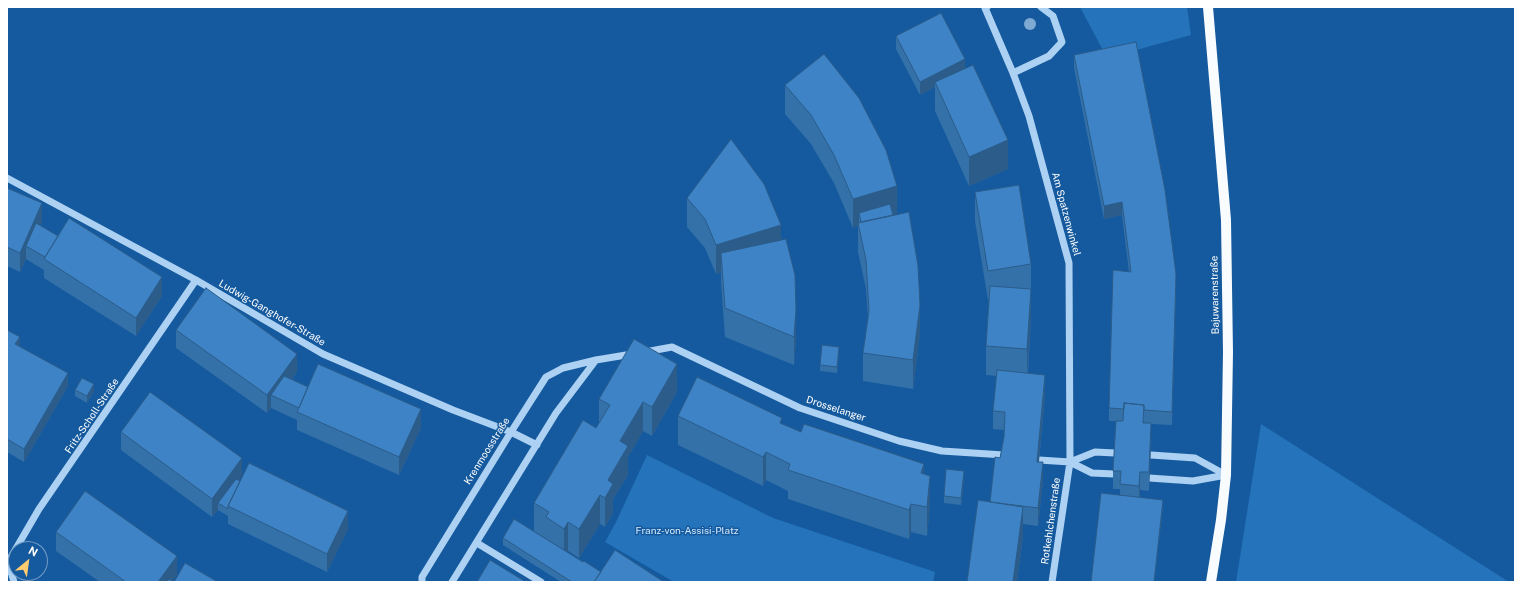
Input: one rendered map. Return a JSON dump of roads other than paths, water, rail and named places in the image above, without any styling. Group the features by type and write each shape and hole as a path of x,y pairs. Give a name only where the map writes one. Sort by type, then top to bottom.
{"main road":[{"name":"Bajuwarenstraße","path":"1208,7 1226,220 1228,352 1226,475 1221,520 1211,582"}],"street":[{"name":"Am Spatzenwinkel","path":"987,7 985,8 1013,73 1029,116 1069,263 1070,462"},
{"path":"1013,73 1049,56 1062,42 1053,16 1041,7"},
{"name":"Ludwig-Ganghofer-Straße","path":"7,178 196,280 323,354 453,410 511,432 537,445"},
{"name":"Fritz-Scholl-Straße","path":"14,582 12,572 7,565 39,509 196,280"},
{"name":"Krenmoosstraße","path":"422,582 433,560 546,377 563,368 596,360 672,347"},
{"name":"Drosselanger","path":"672,347 800,408 900,441 942,451 1004,455"},
{"path":"452,582 556,413 596,360"},
{"path":"1070,462 1095,452 1115,453"},
{"path":"1151,455 1195,458 1226,475"},
{"path":"1039,460 1070,462 1092,473 1114,474"},
{"name":"Rotkehlchenstraße","path":"1052,582 1070,462"},
{"path":"1149,478 1193,481 1226,475"},
{"path":"477,543 541,582"}],"park label":[{"name":"Franz-von-Assisi-Platz","path":"687,531"}]}
